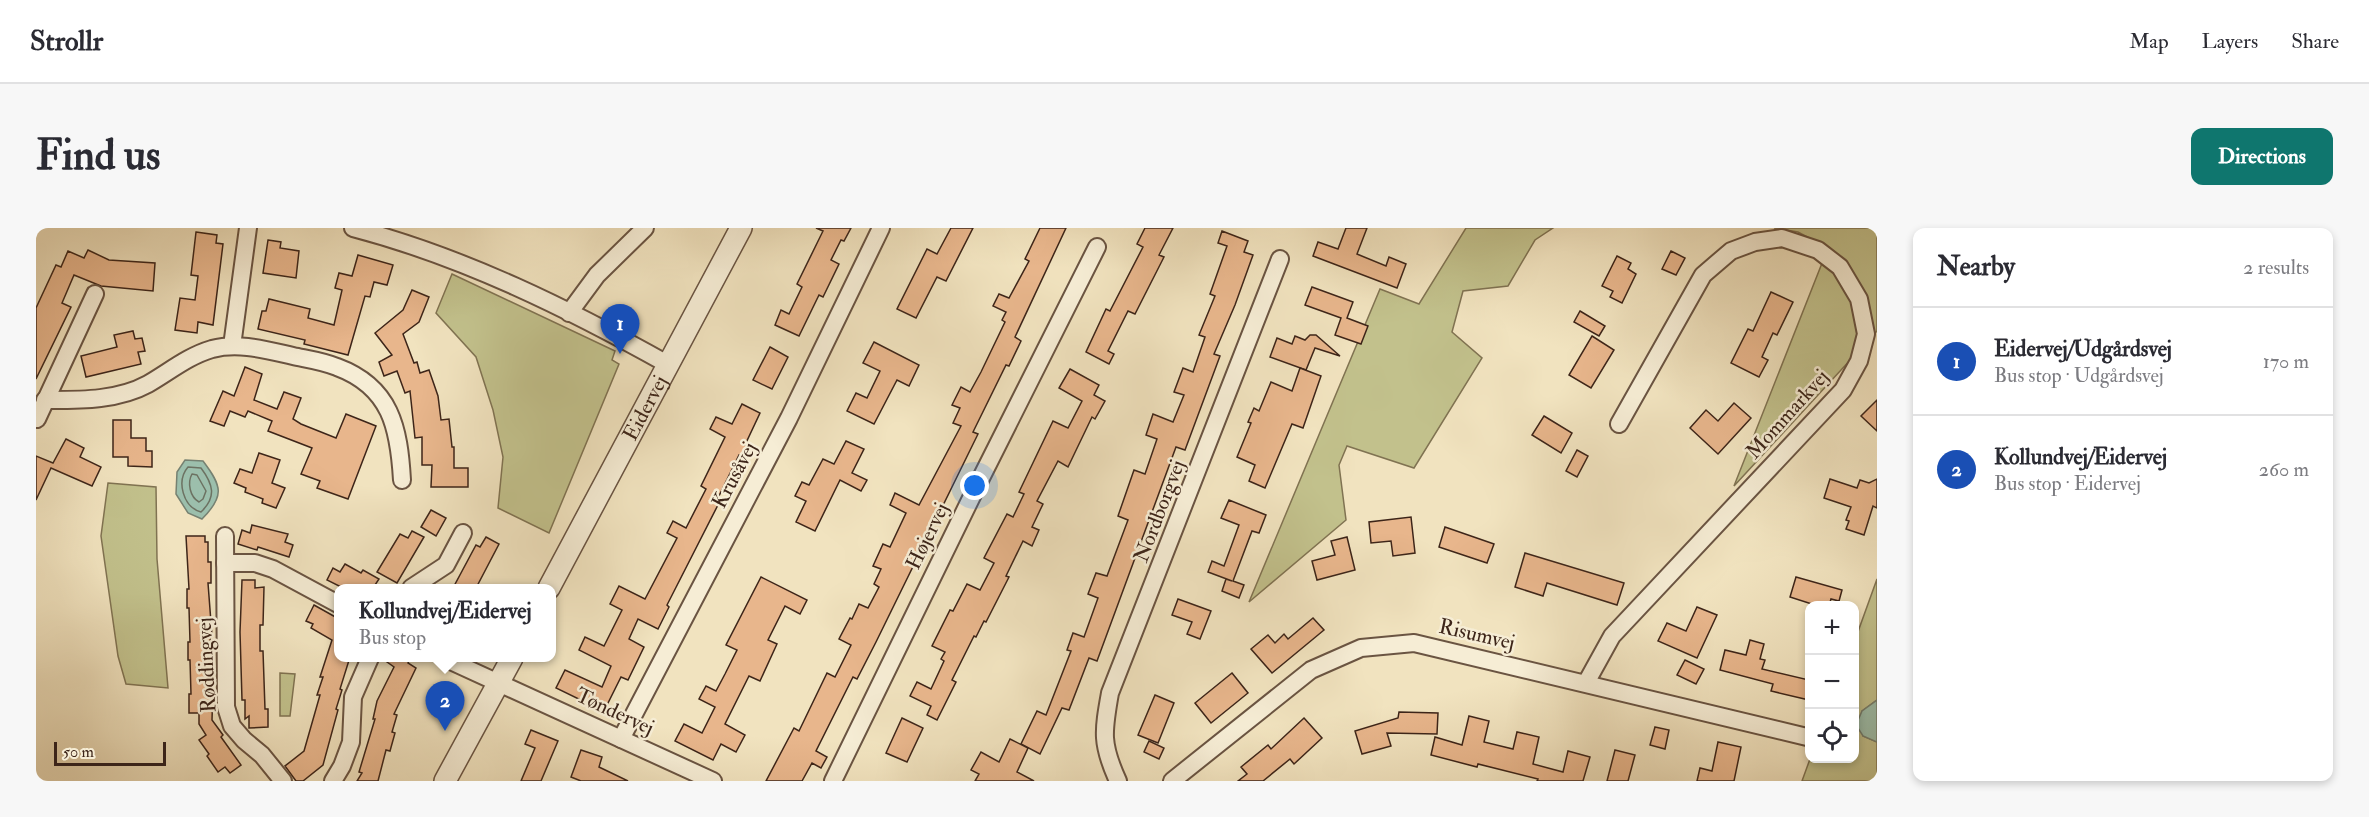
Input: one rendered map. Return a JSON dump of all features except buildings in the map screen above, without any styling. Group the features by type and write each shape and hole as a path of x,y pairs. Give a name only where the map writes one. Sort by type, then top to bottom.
{"street":[{"path":"232,346 248,228"},
{"path":"353,228 402,241 480,270 669,365"},
{"path":"569,313 597,275 645,228"},
{"name":"Eidervej","path":"551,584 741,228"},
{"name":"Krusåvej","path":"621,739 789,418 880,228"},
{"name":"Mommarkvej","path":"1586,683 1612,636 1843,390 1859,361 1866,334 1859,298 1840,267 1818,250 1782,238 1755,242 1731,251 1703,274 1619,424"},
{"name":"Højervej","path":"833,781 1097,247"},
{"name":"Nordborgvej","path":"1118,781 1106,756 1104,727 1110,693 1280,259"},
{"path":"37,419 95,294"},
{"path":"45,400 85,400 116,395 146,385 187,360 211,350 232,346 260,348 336,366 359,377 379,394 391,414 399,441 402,480"},
{"path":"417,584 446,565 464,533"},
{"name":"Røddingvej","path":"225,536 226,707 232,726 262,755 283,781"},
{"path":"225,563 255,563 273,569 334,601"},
{"name":"Risumvej","path":"1172,781 1311,670 1361,648 1414,643 1805,737"},
{"path":"333,781 342,766 351,742 353,697 368,662"},
{"path":"454,662 498,683"},
{"path":"445,781 509,662"},
{"name":"Tøndervej","path":"498,683 712,781"}],"shaded area":[{"path":"1466,228 1553,228 1535,240 1508,286 1463,291 1452,332 1482,358 1414,468 1347,446 1339,465 1346,520 1249,602 1380,289 1419,304"},
{"path":"1774,228 1877,228 1877,331 1734,486 1828,248 1798,232"},
{"path":"452,274 615,351 612,360 619,364 549,533 498,508 503,457 493,410 476,357 436,313"},
{"path":"108,483 156,487 157,559 168,688 126,684 118,656 101,536"},
{"path":"1877,579 1877,700 1862,711 1863,736 1877,742 1877,781 1802,781 1809,763 1859,763 1859,629"},
{"path":"280,673 295,674 290,716 280,716"}],"water":[{"path":"185,460 203,461 217,484 215,504 202,519 188,513 176,494 177,472"},
{"path":"1877,700 1877,742 1863,736 1859,730 1859,718 1862,711"}],"place":[{"name":"Eidervej/Udgårdsvej","path":"620,354"},
{"name":"Kollundvej/Eidervej","path":"445,731"}]}
